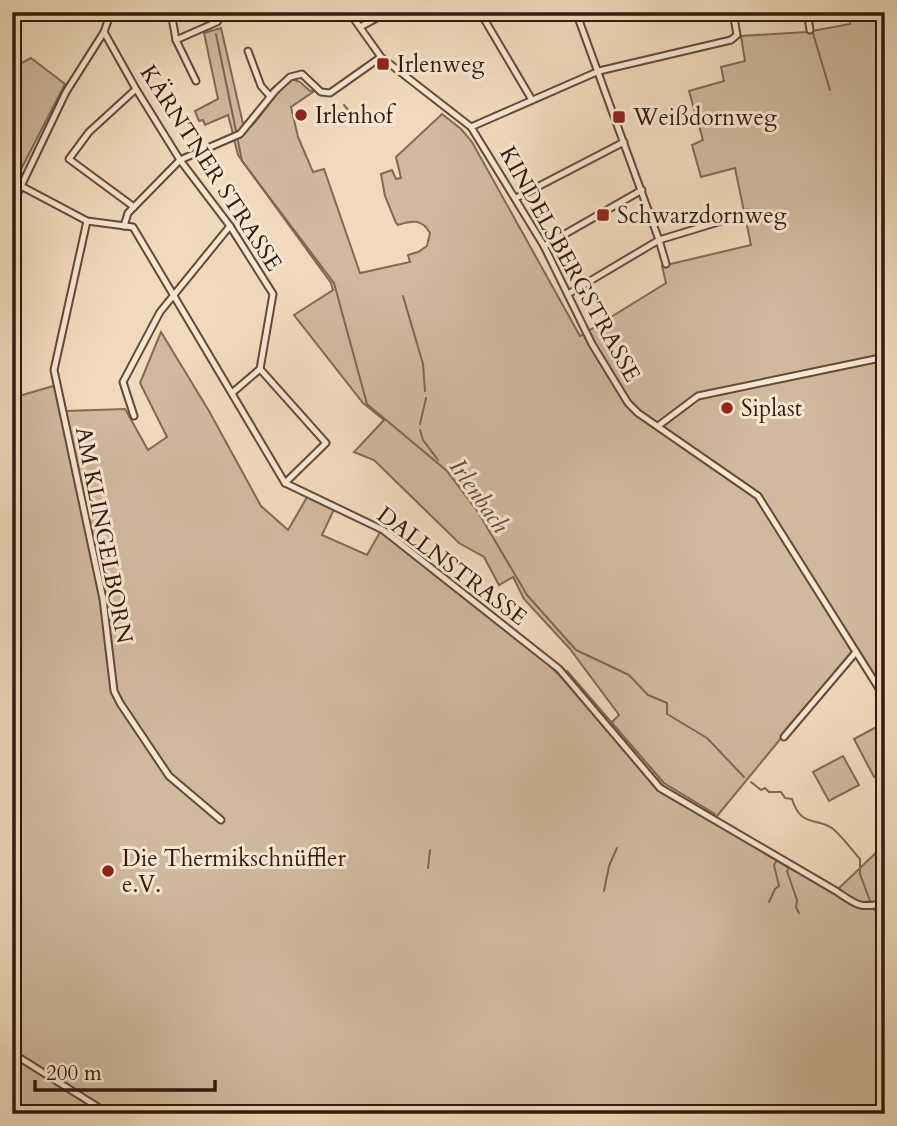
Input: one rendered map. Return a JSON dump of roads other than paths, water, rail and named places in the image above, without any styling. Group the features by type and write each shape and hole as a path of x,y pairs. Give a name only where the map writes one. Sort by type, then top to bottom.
{"street":[{"path":"12,204 66,92 104,32 111,12"},
{"path":"171,12 176,40 196,82"},
{"path":"176,40 217,22 221,12"},
{"name":"KINDELSBERGSTRASSE","path":"349,12 381,57 471,127 544,246 592,344 628,403 638,413 758,496 885,698"},
{"path":"360,27 388,12"},
{"path":"480,12 532,100"},
{"path":"576,12 642,190 666,264"},
{"path":"471,127 599,71 731,40 737,35 733,12"},
{"path":"807,12 810,30"},
{"name":"KÄRNTNER STRASSE","path":"104,32 180,160 230,226 272,294 260,369"},
{"path":"248,51 261,86 270,96"},
{"path":"124,226 128,213 180,160 240,134 270,96 297,74 302,74 321,92 330,93 381,57"},
{"path":"134,207 69,159 89,132 136,89"},
{"path":"516,198 624,142"},
{"path":"21,186 87,221 133,227 285,483 326,443 260,369 232,393"},
{"path":"544,246 642,190"},
{"path":"568,294 659,240 748,213"},
{"name":"AM KLINGELBORN","path":"87,221 54,370 103,599 114,691 169,776 221,820"},
{"path":"134,416 123,382 160,312 230,226"},
{"path":"658,426 698,396 885,356"},
{"name":"DALLNSTRASSE","path":"285,483 383,530 559,669 660,788 857,906 885,903"},
{"path":"784,737 856,652"},
{"path":"885,826 885,853"},
{"path":"12,1053 109,1114"}],"waterway":[{"path":"812,30 830,90"},
{"name":"Irlenbach","path":"216,34 236,131"},
{"path":"271,90 282,80"},
{"path":"344,105 349,111"},
{"name":"Irlenbach","path":"238,141 242,161 334,283 367,404 447,471 478,512 527,595 576,650 629,675 648,695 667,703 667,714 707,738 744,777"},
{"path":"403,296 423,364 425,391"},
{"path":"420,424 426,398"},
{"path":"420,430 423,440 438,460"},
{"path":"567,671 664,783 715,814"},
{"name":"Irlenbach","path":"751,782 761,790 765,788 769,792 781,792 785,798 792,799 804,818 832,828 860,859 860,874 870,901"},
{"path":"710,820 789,868 787,871 799,913"},
{"path":"604,891 609,866 617,848"},
{"path":"428,868 430,850"},
{"path":"769,902 779,886 774,865 777,860"},
{"name":"Irlenbach","path":"874,910 885,907"}],"place":[{"name":"Irlenweg","path":"383,64"},
{"name":"Irlenhof","path":"301,115"},
{"name":"Weißdornweg","path":"619,117"},
{"name":"Schwarzdornweg","path":"603,215"},
{"name":"Siplast","path":"727,408"},
{"name":"Die Thermikschnüffler e.V.","path":"108,871"}]}
